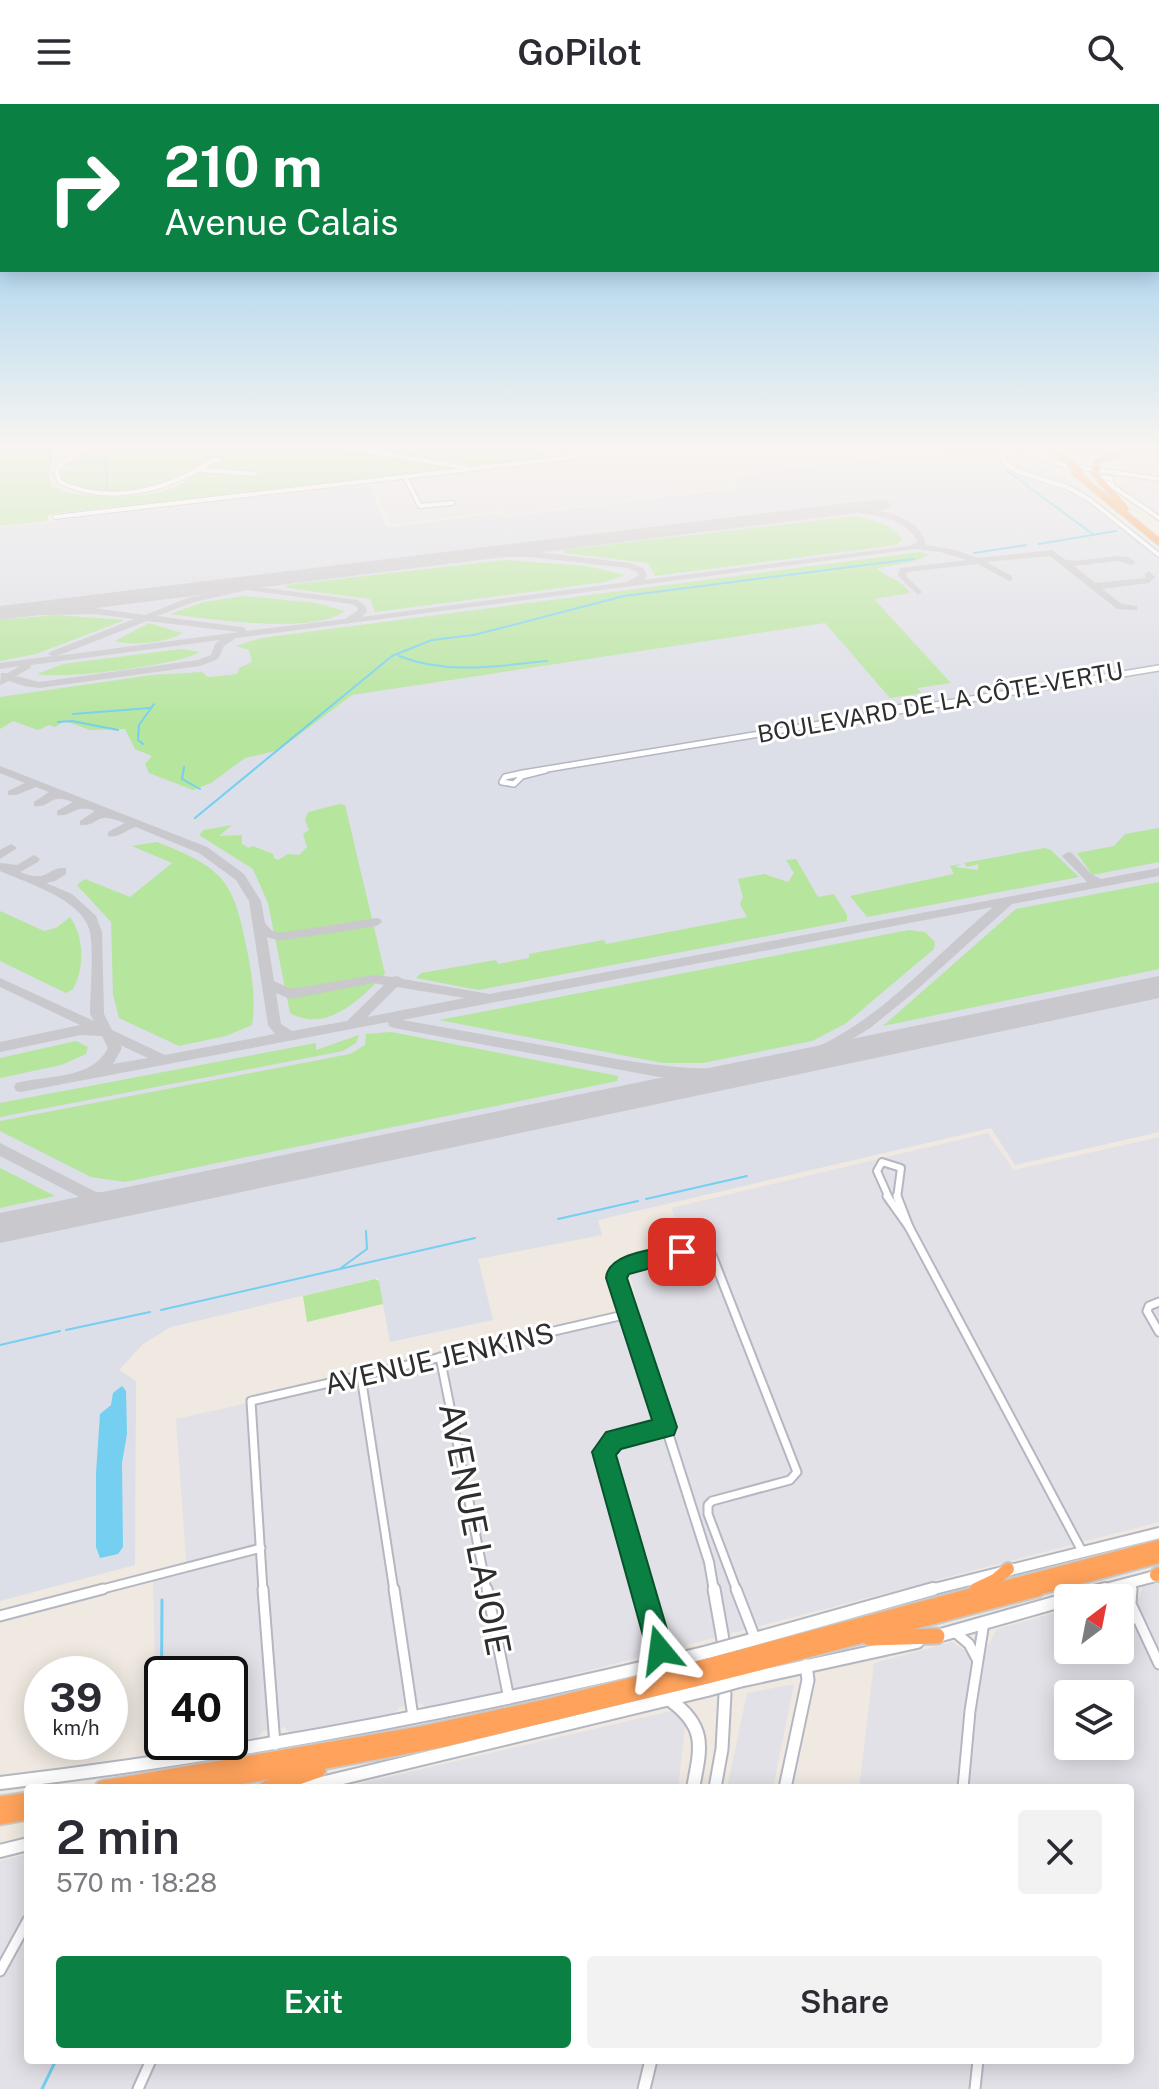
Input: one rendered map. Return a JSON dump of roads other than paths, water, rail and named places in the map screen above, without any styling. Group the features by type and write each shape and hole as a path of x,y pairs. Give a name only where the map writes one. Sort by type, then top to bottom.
{"highway":[{"path":"204,1784 351,1759 509,1727 945,1602 1159,1546"},
{"path":"738,1663 848,1639 1159,1557"},
{"path":"945,1602 995,1580 1008,1569"},
{"path":"848,1639 937,1636"},
{"path":"127,1784 421,1734 707,1671"},
{"path":"279,1784 351,1759"},
{"path":"0,1802 24,1799"},
{"path":"0,1817 24,1813"}],"main road":[{"path":"738,1663 756,1640 1008,1569 1159,1533"},
{"path":"1124,1584 1158,1574"},
{"path":"318,1784 670,1700 707,1671 738,1663 806,1665 937,1636 1054,1603"},
{"path":"0,1783 102,1773 414,1721 664,1663 707,1671"},
{"path":"670,1700 690,1714 699,1729 694,1784"},
{"path":"0,1851 24,1845"}],"street":[{"path":"1142,542 1159,555"},
{"name":"BOULEVARD DE LA CÔTE-VERTU","path":"546,770 521,776 512,785 502,782 506,777 546,770 722,741 1159,666"},
{"path":"909,1227 897,1198 902,1171 893,1163 882,1162 877,1171 882,1186 909,1227 1083,1553"},
{"path":"723,1640 709,1562 617,1278 618,1269 699,1248 712,1254 797,1472 790,1480 712,1501 708,1505 708,1514 756,1640"},
{"path":"1159,1302 1148,1307 1148,1314 1159,1332"},
{"name":"AVENUE JENKINS","path":"261,1548 251,1401 628,1314"},
{"name":"AVENUE LAJOIE","path":"440,1357 509,1701"},
{"path":"361,1376 414,1721"},
{"path":"664,1663 604,1452 614,1440 666,1427"},
{"path":"0,1616 261,1548 275,1746"},
{"path":"1132,1582 1130,1601 1159,1664"},
{"path":"1134,1620 1139,1626"},
{"path":"963,1784 984,1622"},
{"path":"954,1631 969,1644 977,1659"},
{"path":"786,1784 808,1680 806,1665"},
{"path":"716,1784 722,1749 725,1694"},
{"path":"0,1971 24,1927"},
{"path":"138,2089 149,2064"},
{"path":"644,2089 650,2064"},
{"path":"975,2089 978,2064"}],"water":[{"path":"122,1386 126,1391 127,1434 122,1463 123,1547 118,1554 100,1558 96,1547 96,1473 100,1414 111,1405 113,1393"}],"waterway":[{"path":"1039,544 1053,542"},
{"path":"974,553 1026,545"},
{"path":"195,818 392,656 432,640 474,635 624,596 913,559"},
{"path":"399,656 435,666 454,667 547,661"},
{"path":"143,744 138,740 139,725 154,704"},
{"path":"73,714 150,708"},
{"path":"58,722 72,721 118,730"},
{"path":"184,767 182,779 200,789"},
{"path":"646,1199 747,1176"},
{"path":"558,1219 638,1201"},
{"path":"341,1268 367,1249 366,1231"},
{"path":"161,1310 475,1238"},
{"path":"66,1330 150,1312"},
{"path":"0,1345 60,1331"},
{"path":"162,1600 162,1656"},
{"path":"42,2089 54,2064"}]}
